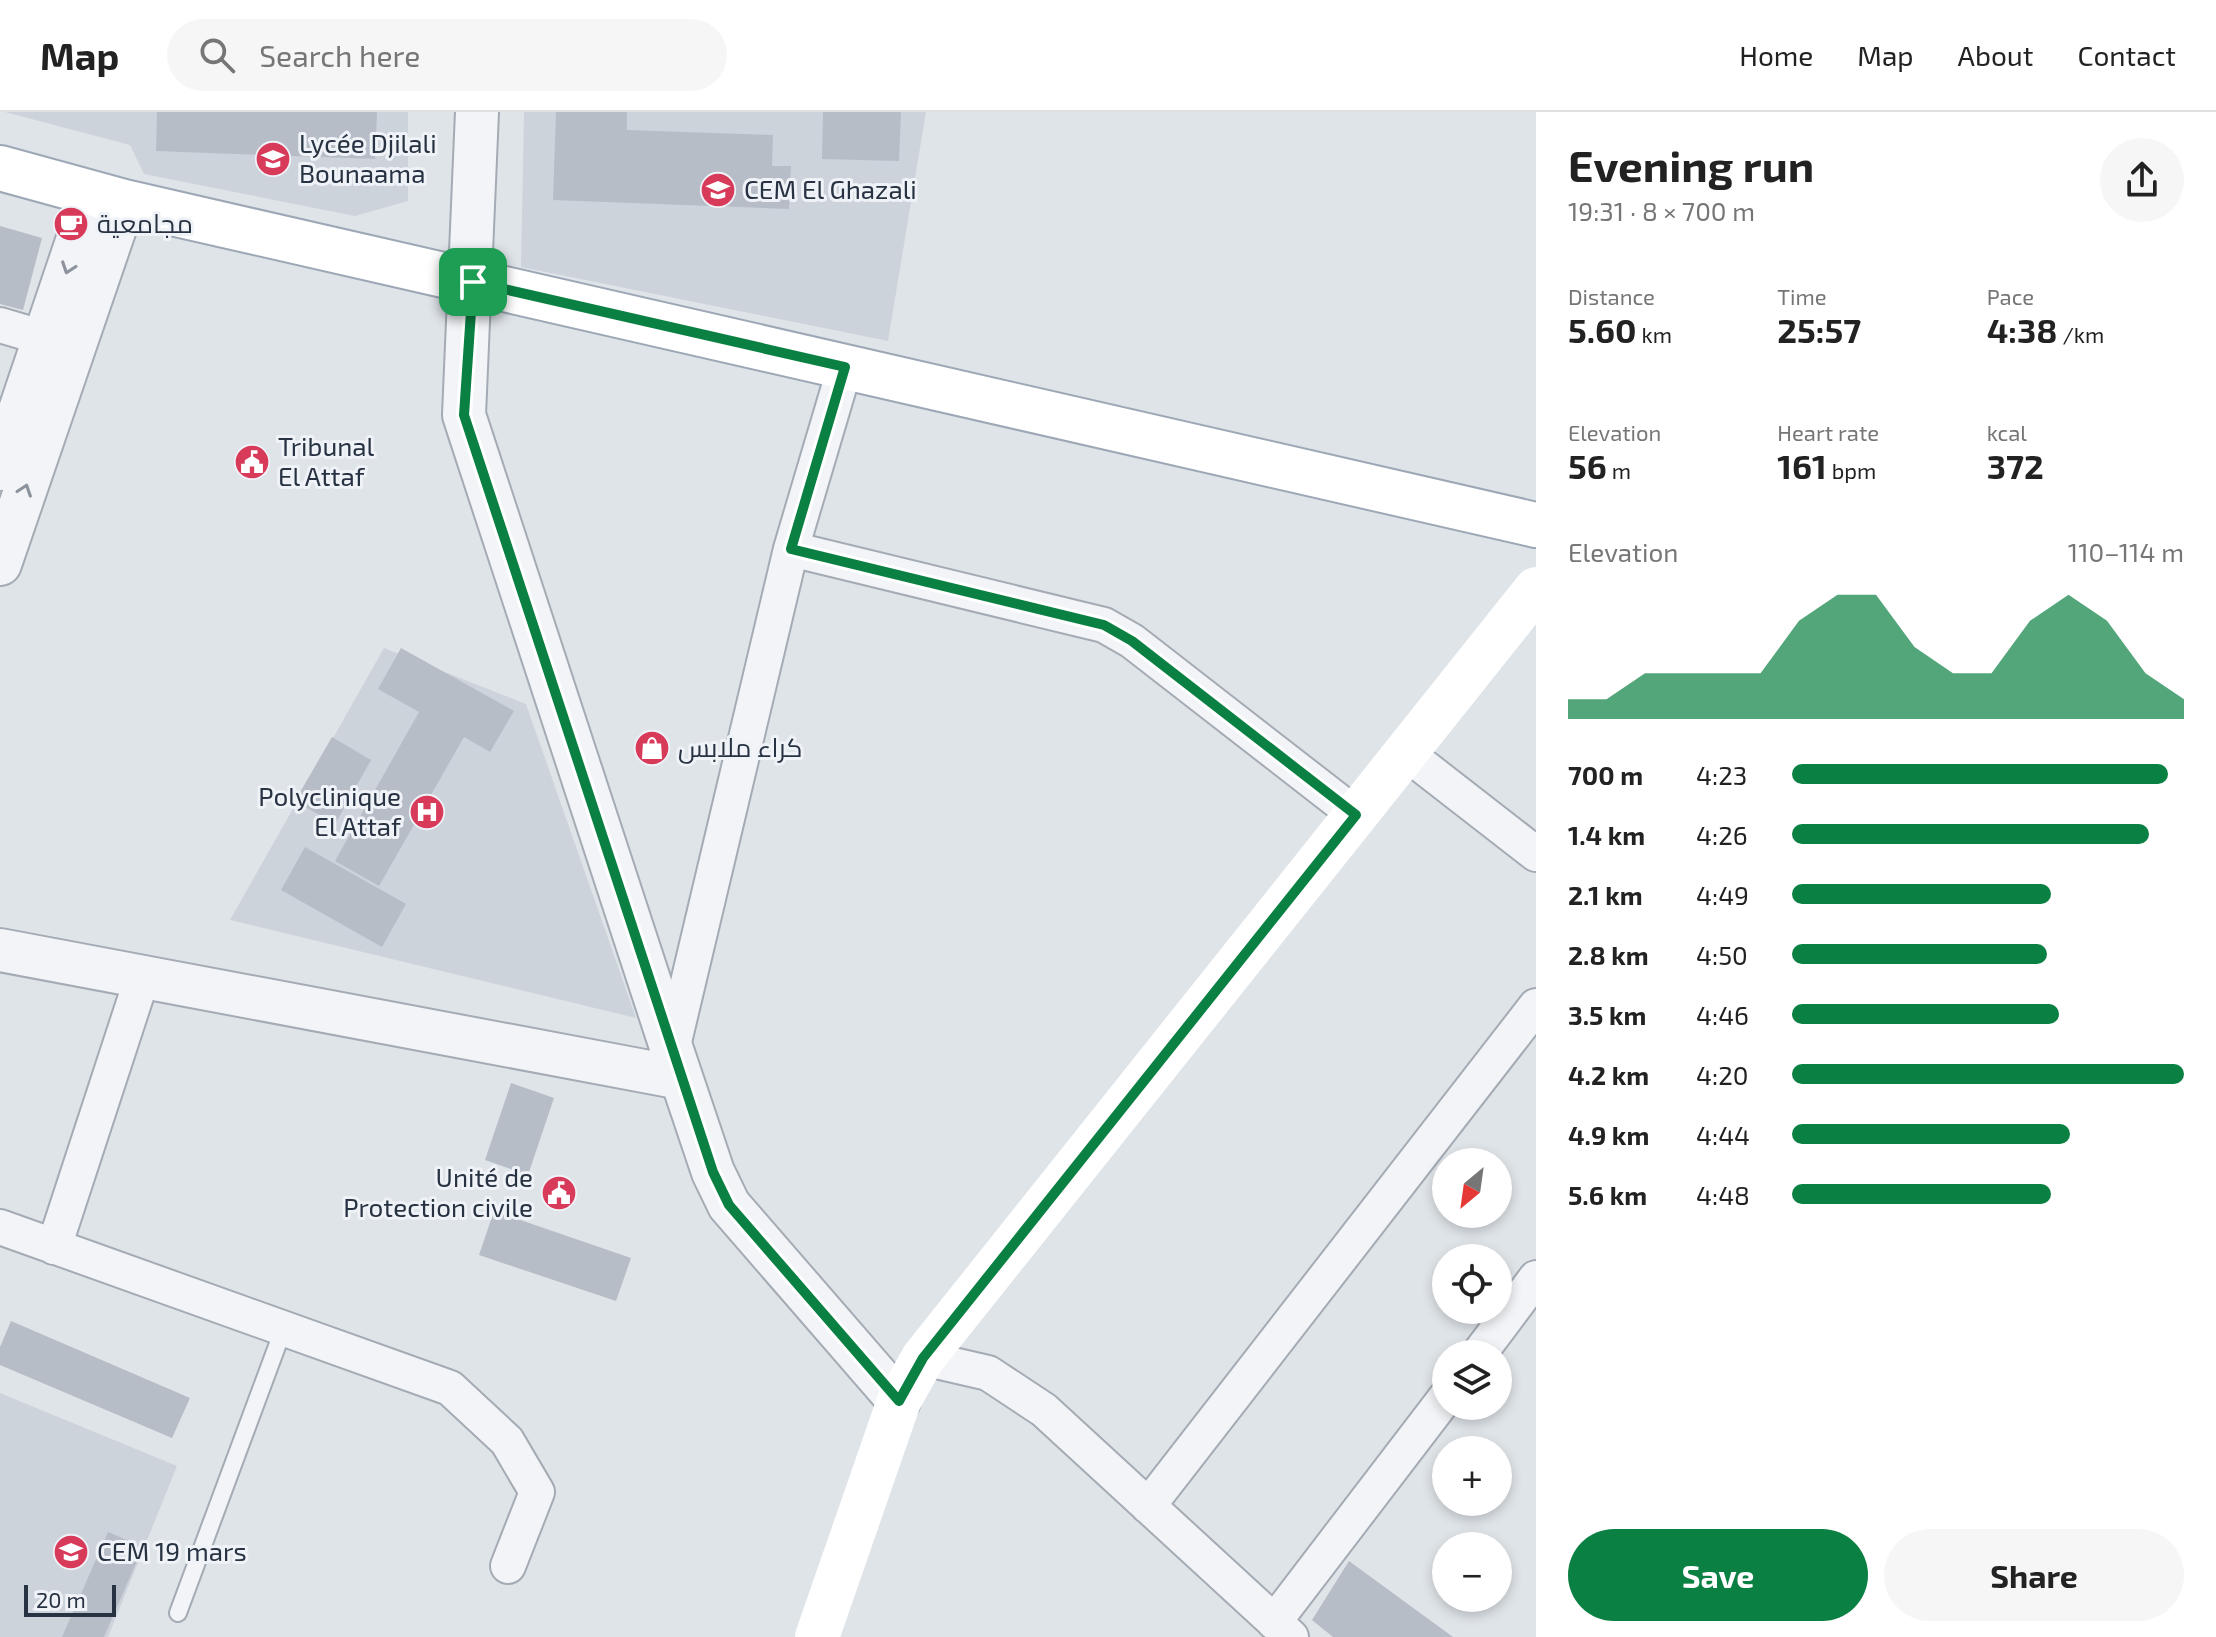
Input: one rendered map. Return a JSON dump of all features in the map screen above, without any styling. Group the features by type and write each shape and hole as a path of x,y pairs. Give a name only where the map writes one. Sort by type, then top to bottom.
{"main road":[{"path":"0,168 109,198 1536,525"},
{"path":"817,1637 899,1401 923,1358 1536,589"}],"street":[{"path":"477,112 473,282 464,415 676,1064 713,1172 729,1205 899,1401"},
{"path":"0,469 44,338 109,198"},
{"path":"0,564 109,198"},
{"path":"0,325 44,338"},
{"path":"676,1064 791,549 845,367"},
{"path":"791,549 1104,625 1132,641 1356,815"},
{"path":"1406,753 1536,854"},
{"path":"0,924 676,1064"},
{"path":"0,950 676,1064"},
{"path":"54,1247 143,975"},
{"path":"1148,1506 1536,1006"},
{"path":"0,1227 450,1388 507,1441 537,1492 508,1566"},
{"path":"1490,1340 1536,1278"},
{"path":"923,1358 988,1373 1044,1410 1283,1630 1432,1417"}],"lane":[{"path":"178,1613 283,1330"}],"shaded area":[{"name":"Lycée Djilali Bounaama","path":"5,112 408,112 408,201 355,216 144,174 130,145"},
{"name":"CEM El Ghazali","path":"524,112 926,112 888,341 521,267"},
{"name":"Polyclinique El Attaf","path":"384,648 526,704 636,1018 230,920"},
{"name":"CEM 19 mars","path":"0,1393 177,1466 108,1637 0,1637"}],"building":[{"path":"157,112 377,112 375,159 156,151"},
{"path":"556,112 627,112 627,130 773,135 772,166 791,166 789,209 553,200"},
{"path":"823,112 901,112 899,161 822,159"},
{"path":"0,226 42,238 23,310 0,304"},
{"path":"401,648 514,711 490,752 464,737 379,886 335,861 419,712 378,689"},
{"path":"332,737 371,760 335,824 295,801"},
{"path":"305,847 406,904 382,947 281,890"},
{"path":"511,1083 554,1098 528,1175 485,1160"},
{"path":"494,1211 631,1258 616,1301 479,1255"},
{"path":"11,1321 190,1398 172,1438 0,1365 0,1347"},
{"path":"108,1532 143,1547 104,1637 62,1637"},
{"path":"1349,1561 1453,1637 1333,1637 1312,1620"}],"place":[{"name":"Lycée Djilali Bounaama","path":"273,159"},
{"name":"CEM El Ghazali","path":"718,190"},
{"name":"مجامعية","path":"71,224"},
{"name":"Tribunal El Attaf","path":"252,462"},
{"name":"كراء ملابس","path":"652,748"},
{"name":"Polyclinique El Attaf","path":"427,812"},
{"name":"Unité de Protection civile","path":"559,1193"},
{"name":"CEM 19 mars","path":"71,1552"}],"route":[{"path":"473,282 845,367 791,549 1104,625 1132,641 1356,815 923,1358 899,1401 729,1205 713,1172 464,415 473,282"}]}
